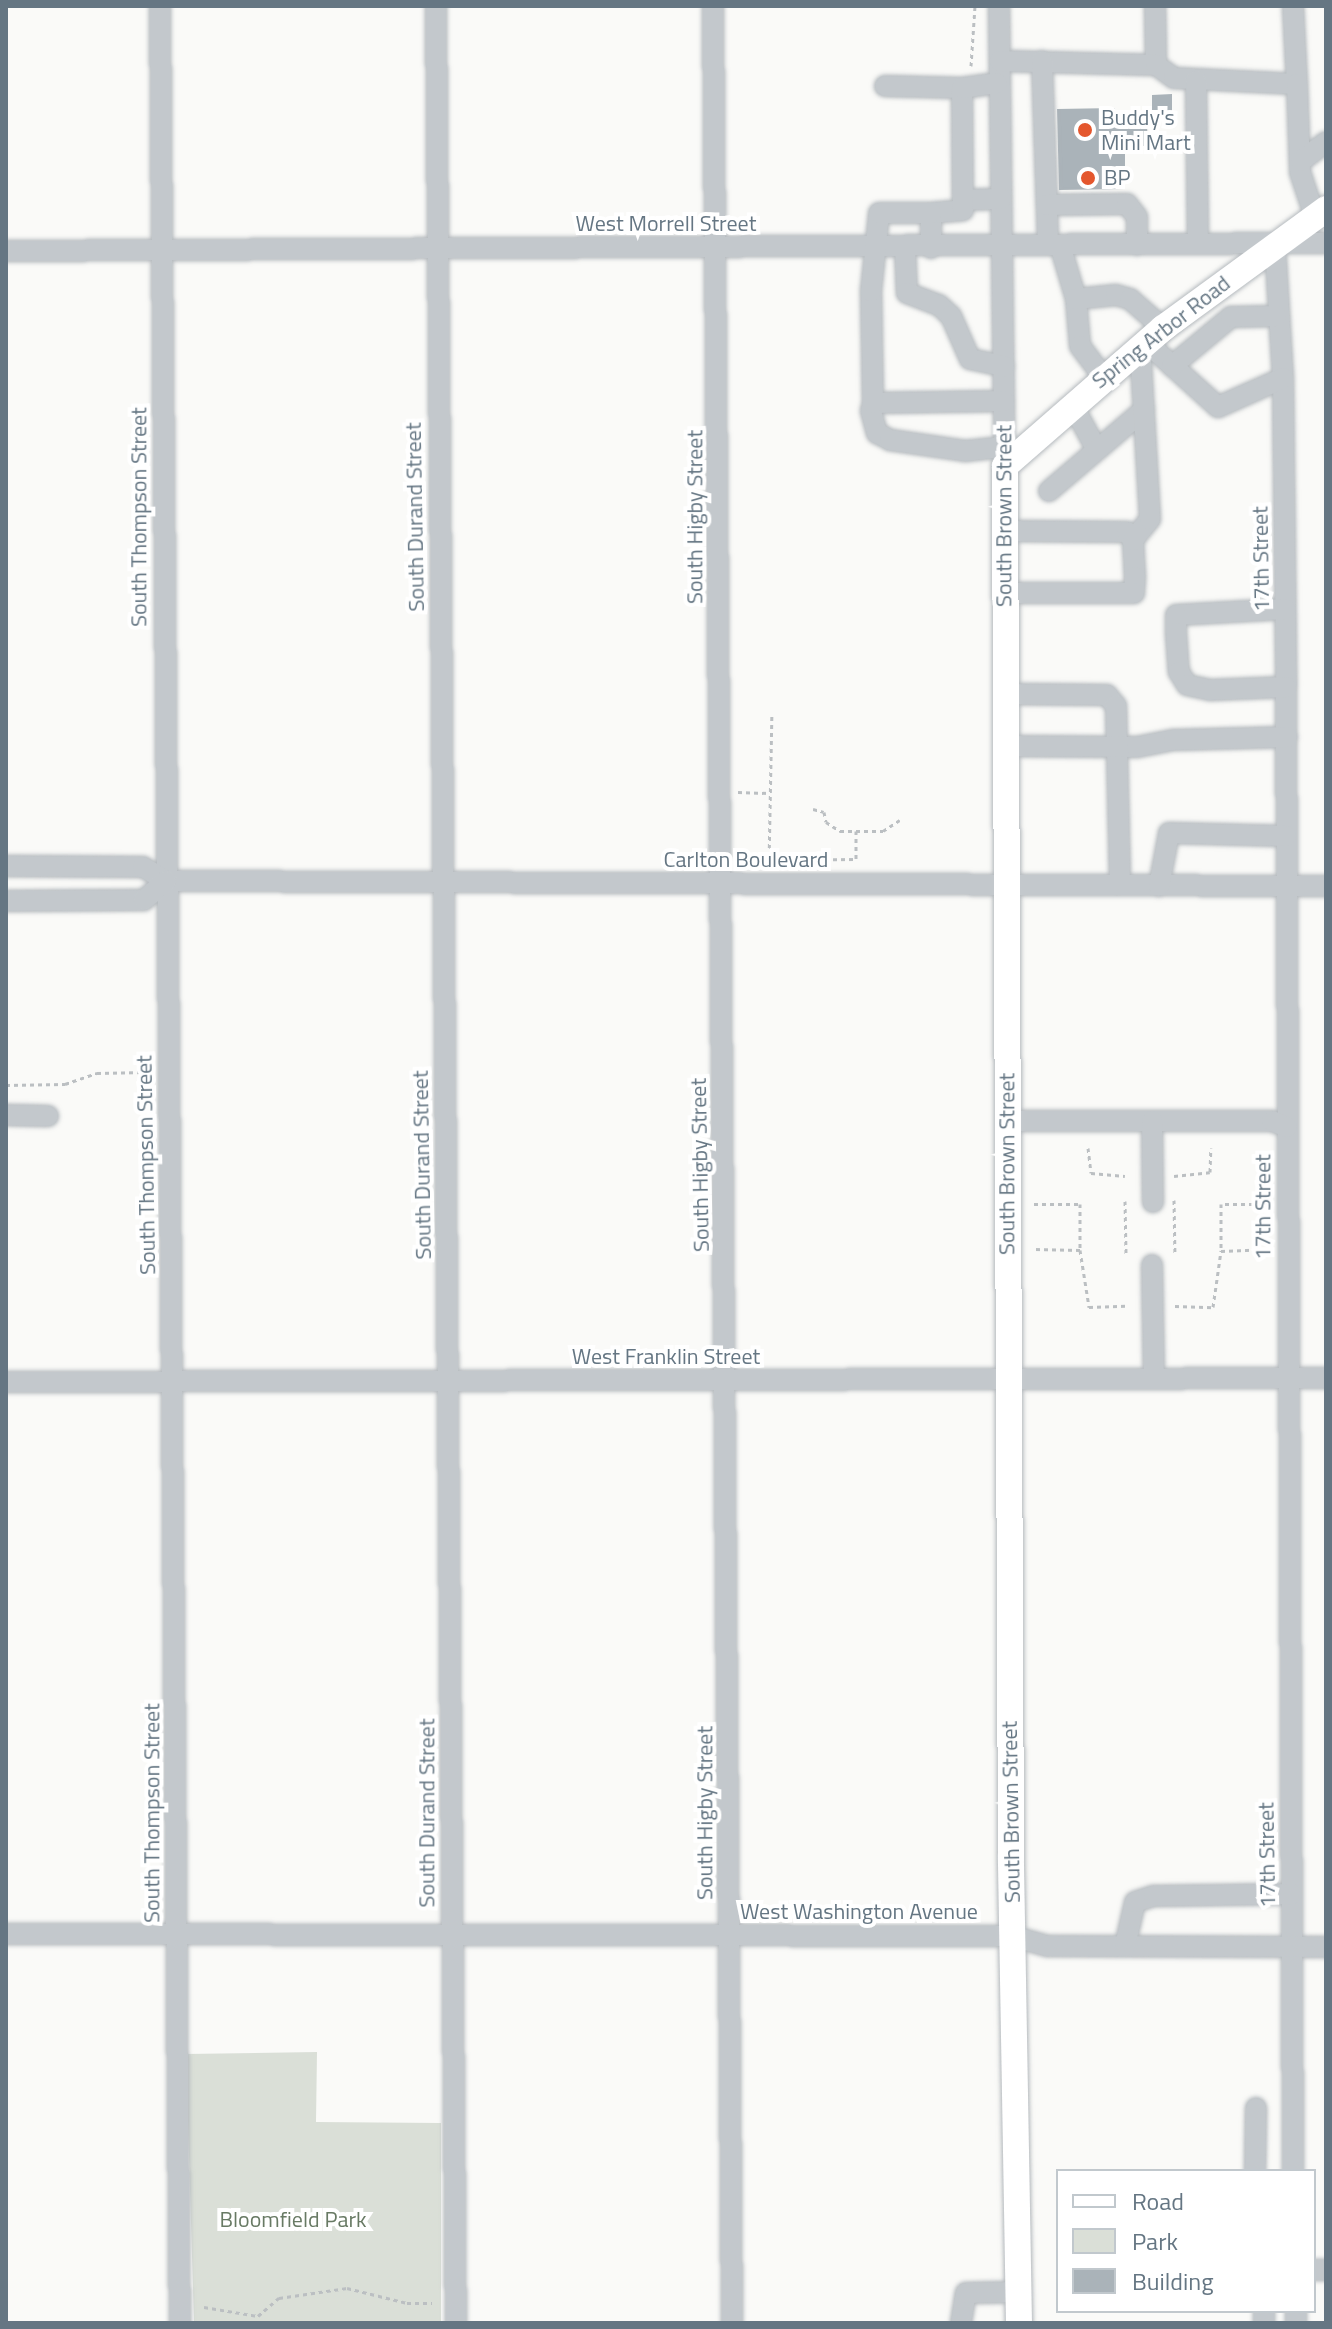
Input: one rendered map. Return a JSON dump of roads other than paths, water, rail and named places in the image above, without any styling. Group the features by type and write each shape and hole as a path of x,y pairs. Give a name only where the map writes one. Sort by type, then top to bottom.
{"main road":[{"name":"Spring Arbor Road","path":"1004,456 1150,339 1321,213"},
{"name":"South Brown Street","path":"1004,456 1012,1936 1019,2323"}],"street":[{"name":"South Thompson Street","path":"160,6 180,2323"},
{"name":"South Durand Street","path":"436,6 456,2323"},
{"name":"South Higby Street","path":"713,6 732,2323"},
{"name":"South Brown Street","path":"999,6 1000,61 997,83 1004,456"},
{"path":"1155,6 1156,65"},
{"path":"1293,6 1301,161 1321,213"},
{"path":"1000,61 1156,65 1174,78 1196,81 1297,84"},
{"path":"1042,61 1047,205 1054,245 1076,299 1080,346 1104,378"},
{"path":"1196,81 1198,244"},
{"path":"885,86 962,88 997,83"},
{"path":"962,88 963,210 879,213 872,247 872,426 890,440 1004,456"},
{"path":"962,132 999,130"},
{"path":"1301,161 1326,142"},
{"path":"963,200 1001,199"},
{"path":"1047,205 1127,204 1137,217 1137,245"},
{"path":"931,213 931,248"},
{"name":"West Morrell Street","path":"6,251 1002,248 1326,243"},
{"name":"17th Street","path":"1275,244 1276,316 1283,378 1287,737 1287,1378 1293,2169"},
{"path":"905,248 906,289"},
{"path":"871,291 906,289 951,316 970,359 1004,366"},
{"path":"1076,299 1116,295 1130,299 1150,339 1172,366 1218,407 1283,378"},
{"path":"1172,366 1231,317 1276,316"},
{"path":"1133,540 1150,519 1144,410 1150,339"},
{"path":"873,403 1004,401"},
{"path":"1072,404 1097,450"},
{"path":"1049,491 1144,410"},
{"path":"1005,531 1108,528 1127,532 1133,540 1134,593 1005,593"},
{"path":"1285,609 1176,615 1179,672 1187,685 1210,690 1286,687"},
{"path":"1005,694 1107,695 1119,717 1120,885"},
{"path":"1004,746 1118,747 1174,740 1287,737"},
{"path":"1159,886 1169,833 1286,836"},
{"name":"Carlton Boulevard","path":"6,866 143,867 166,881 1326,886"},
{"path":"6,901 144,900 166,881"},
{"path":"6,1115 48,1116"},
{"path":"1007,1121 1272,1121 1287,1127"},
{"path":"1152,1121 1153,1202"},
{"path":"1152,1265 1154,1377"},
{"name":"West Franklin Street","path":"6,1382 1326,1378"},
{"path":"1125,1946 1135,1902 1154,1896 1292,1894"},
{"name":"West Washington Avenue","path":"6,1934 1012,1936 1048,1946 1326,1947"},
{"path":"1255,2169 1256,2108"},
{"path":"961,2323 966,2293 1019,2292"}],"place":[{"name":"Buddy's Mini Mart","path":"1085,130"},
{"name":"BP","path":"1088,178"}],"park label":[{"name":"Bloomfield Park","path":"293,2220"}]}
